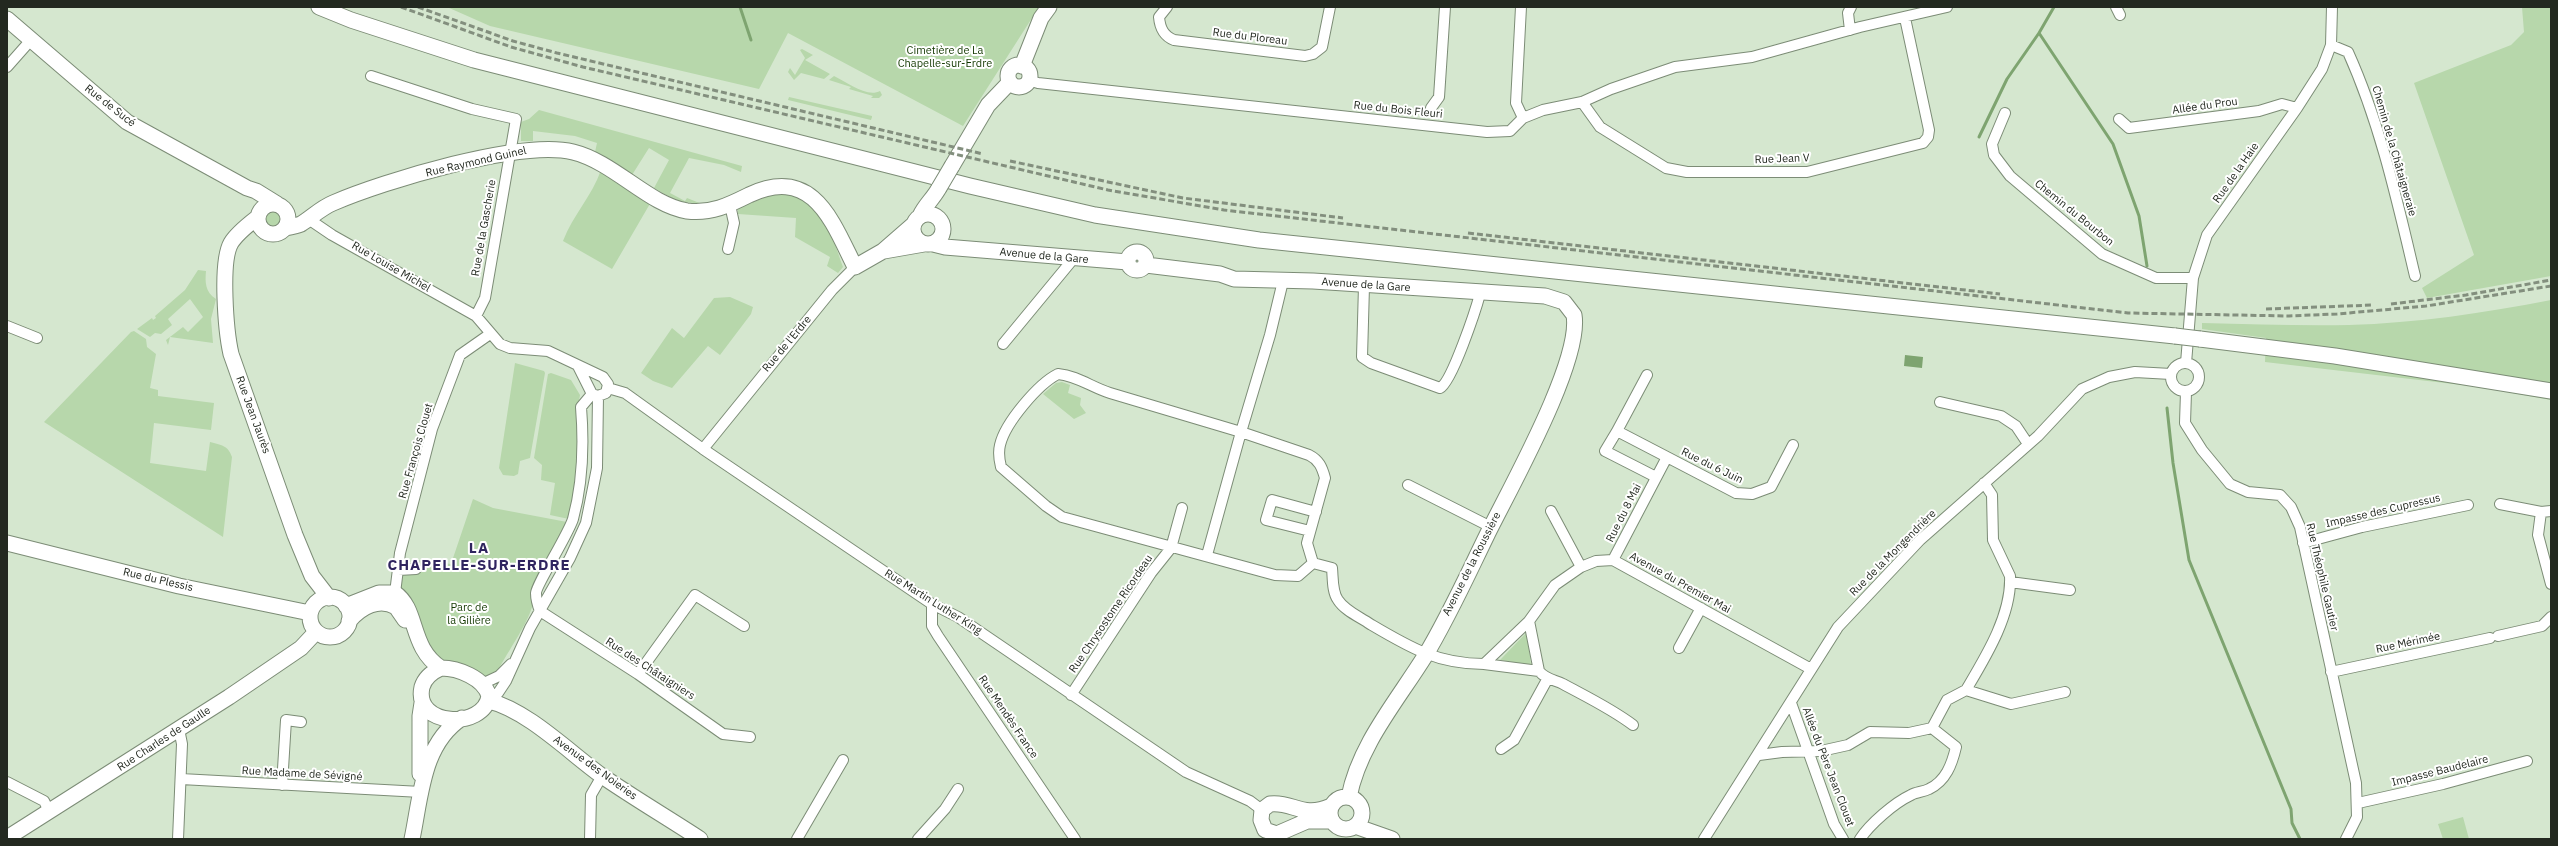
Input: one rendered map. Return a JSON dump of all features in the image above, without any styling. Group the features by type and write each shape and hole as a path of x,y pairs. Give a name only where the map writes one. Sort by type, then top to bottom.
{"street":[{"path":"319,7 351,20 474,60 970,186 1109,217 1259,240 2200,339 2342,357 2551,391"},
{"path":"1022,66 1041,18 1050,7"},
{"name":"Rue du Ploreau","path":"1167,7 1159,17 1160,26 1166,37 1174,40 1305,56 1313,54 1322,47 1330,7"},
{"path":"1431,108 1439,97 1445,7"},
{"path":"1521,7 1516,103 1523,118"},
{"path":"1850,30 1848,13 1851,7"},
{"name":"Rue du Bois Fleuri","path":"1028,80 1038,83 1487,132 1510,131 1523,118 1543,110 1582,102 1611,89 1675,67 1752,57 1850,30 1947,7"},
{"name":"Rue de la Haie","path":"2186,363 2193,278 2207,235 2297,108 2322,69 2332,45 2332,7"},
{"name":"Rue Jean V","path":"1582,102 1600,127 1666,168 1687,172 1807,172 1923,143 1928,137 1929,130 1905,18"},
{"name":"Rue de Sucé","path":"7,19 30,41 127,122 247,188 256,191 281,207"},
{"path":"7,67 30,41"},
{"name":"Chemin de la Châtaigneraie","path":"2332,45 2348,52 2368,102 2391,178 2415,276"},
{"path":"1015,66 1022,66 1029,73 1028,80 1020,86 1010,82 1008,76 1010,70 1015,66"},
{"name":"Rue de la Gascherie","path":"371,76 472,109 516,119 485,298 476,316"},
{"name":"Rue de l'Erdre","path":"703,449 827,296 855,267 883,251 917,220 925,206 937,193 988,105 1010,82"},
{"name":"Allée du Prou","path":"2119,118 2129,128 2260,111 2282,104 2297,108"},
{"name":"Chemin du Bourbon","path":"2005,113 1992,144 1994,155 2010,176 2102,254 2156,278 2193,278"},
{"name":"Rue Raymond Guinel","path":"307,218 333,203 370,190 447,167 510,153 557,148 591,157 657,198 679,209 705,211 730,205 768,189 786,187 802,191 816,199 828,213 855,267"},
{"path":"247,188 253,196 259,226 265,232"},
{"path":"937,193 937,216 944,227 933,241 914,234 917,220 930,214 937,216"},
{"path":"229,248 268,204 281,207 288,221 285,228"},
{"path":"728,249 734,222 730,205"},
{"name":"Rue Louise Michel","path":"281,207 307,218 332,235 476,316"},
{"path":"229,248 249,237 265,232 274,234 285,228 301,224 307,218"},
{"name":"Rue de l'Erdre","path":"883,251 933,241"},
{"name":"Avenue de la Gare","path":"933,241 960,248 1128,262 1131,255 1140,252 1144,256 1146,265 1220,274 1234,280 1282,281 1555,298 1569,307 1575,321"},
{"name":"Rue Jean Jaurès","path":"229,248 225,294 227,336 231,354 295,535 312,576 319,605"},
{"path":"1003,344 1074,258"},
{"path":"1207,555 1270,335 1282,281"},
{"path":"1364,286 1362,357 1371,363 1440,388 1446,382 1452,369 1480,294"},
{"path":"476,316 500,344 510,348 548,351 564,357 606,380 608,388 606,393 592,392"},
{"name":"Avenue de la Roussière","path":"1349,797 1352,780 1368,745 1425,655 1491,528 1554,396 1571,348 1575,321"},
{"path":"7,326 37,338"},
{"name":"Rue François Clouet","path":"394,593 398,570 432,429 460,355 490,334"},
{"path":"2186,363 2197,368 2200,376 2196,387 2186,392 2174,386 2171,374 2175,367 2186,363"},
{"path":"578,366 592,392"},
{"name":"Rue de la Mongendrière","path":"1704,839 1759,755 1810,669 1838,627 1920,540 2028,444 2075,394 2090,384 2108,377 2135,372 2171,374"},
{"path":"1058,374 1089,382 1098,390 1241,432 1316,459 1325,478 1307,543 1313,563 1298,576 1275,575 1207,555 1171,548 1091,527 1054,513 1000,467 998,457 1000,445 1006,430 1015,416 1048,379 1058,374"},
{"name":"Rue du 8 Mai","path":"1647,375 1605,451 1656,477"},
{"path":"346,606 379,593 394,593 405,604 418,641 426,655 441,668 456,670 487,694 498,693 506,681 514,661 570,558 586,524 597,468 592,378 599,376"},
{"name":"Rue Martin Luther King","path":"608,388 625,393 703,449 932,604 958,617 1186,772 1250,801 1262,810"},
{"path":"540,611 536,592 556,557 572,520 581,475 583,438 581,406 592,392"},
{"name":"Rue Théophile Gautier","path":"2186,392 2186,423 2202,450 2230,484 2248,492 2280,495 2291,507 2300,527 2331,672 2349,746 2358,802 2355,823 2346,839"},
{"path":"1940,402 2001,416 2016,426 2028,444"},
{"path":"1616,431 1667,457"},
{"name":"Rue du 6 Juin","path":"1667,457 1736,493 1752,494 1770,487 1793,445"},
{"name":"Rue du 8 Mai","path":"1613,560 1667,457"},
{"path":"1759,755 1782,752 1808,752 1848,745 1870,732 1909,733 1932,728 1947,700 1966,690 1991,648 2007,602 2010,582 2010,576 1993,540 1992,495 1984,483"},
{"path":"1408,485 1491,528"},
{"path":"1310,532 1266,520 1272,500 1316,512"},
{"path":"2500,504 2546,512 2538,535 2551,584"},
{"name":"Impasse des Cupressus","path":"2303,543 2362,526 2468,505"},
{"path":"1171,548 1182,508"},
{"path":"1551,511 1581,568"},
{"name":"Rue du Plessis","path":"7,544 179,586 319,605"},
{"name":"Rue Chrysostome Ricordeau","path":"1071,695 1151,573 1171,548"},
{"name":"Avenue du Premier Mai","path":"1484,664 1529,621 1555,585 1581,568 1596,561 1613,560 1810,669"},
{"path":"1313,563 1332,568 1334,593 1338,601 1350,611 1425,655 1467,664 1484,664 1539,671 1548,678 1561,683 1622,716 1633,725"},
{"path":"398,570 416,569"},
{"path":"2010,582 2070,590"},
{"path":"638,674 695,595 744,626"},
{"path":"349,621 346,606 338,600 319,605 311,625 316,632 329,637 338,636 345,630 349,621 361,609 378,602 396,607 402,614 411,642 427,677"},
{"name":"Rue Mendès France","path":"932,604 932,626 938,636 1075,839"},
{"path":"1679,648 1701,608"},
{"name":"Rue des Châtaigniers","path":"540,611 638,674 723,734 750,738"},
{"name":"Rue Mérimée","path":"2331,672 2542,626 2551,617"},
{"path":"1529,621 1539,671"},
{"name":"Rue Charles de Gaulle","path":"7,838 180,730 301,648 316,632"},
{"path":"422,703 426,709 437,716 462,718 475,715 483,710 487,694 499,676 514,661"},
{"path":"421,792 420,716 422,686 427,677 441,668"},
{"path":"1501,750 1514,740 1548,678"},
{"path":"1966,690 2011,704 2064,692"},
{"name":"Avenue des Noieries","path":"487,694 497,702 526,719 602,776 700,839"},
{"name":"Allée du Père Jean Clouet","path":"1791,703 1834,824 1843,839"},
{"path":"412,839 428,763 438,742 453,724 462,718"},
{"path":"282,785 286,720 301,722"},
{"path":"1860,839 1867,827 1911,794 1929,789 1942,779 1952,766 1956,747 1932,728"},
{"path":"178,839 182,744 180,730"},
{"path":"797,839 843,760"},
{"name":"Impasse Baudelaire","path":"2358,802 2527,761"},
{"path":"590,839 591,795 602,776"},
{"name":"Rue Madame de Sévigné","path":"181,780 421,792"},
{"path":"7,782 44,801 49,812"},
{"path":"918,839 945,809 958,789"},
{"path":"1355,826 1360,820 1360,806 1349,797 1336,800 1332,813 1340,828 1355,826 1392,839"},
{"path":"1275,804 1306,811 1320,810 1332,813 1293,825 1281,833 1267,836 1261,825 1262,810 1266,806 1275,804"}],"green space":[{"name":"Cimetière de La Chapelle-sur-Erdre","path":"447,7 1039,7 963,126 788,33 759,89 490,26"},
{"path":"2522,7 2551,7 2551,276 2427,298 2422,288 2474,255 2414,83 2511,45 2524,32"},
{"path":"802,49 813,55 805,60 830,74 824,79 801,73 794,80 788,72 790,68 795,75 805,58 800,50"},
{"path":"834,76 863,91 875,93 880,91 882,95 879,98 871,98 873,96 849,89 851,87 829,80"},
{"path":"789,97 872,117 871,120 788,100"},
{"path":"539,110 742,166 741,172 724,165 689,158 670,193 685,201 687,198 702,204 677,201 654,188 669,160 649,148 632,175 595,152 597,143 575,136 533,131 533,141 521,141 521,122 529,119"},
{"path":"601,170 651,202 612,269 563,241 593,188"},
{"path":"771,195 796,196 806,201 821,216 832,236 843,267 838,273 827,266 830,257 795,237 796,218 738,214 738,208"},
{"path":"273,208 280,211 283,218 280,225 273,228 266,225 263,218 266,211"},
{"path":"198,270 206,271 206,286 212,296 216,299 211,319 213,343 170,337 168,345 166,340 183,327 188,332 203,317 190,299 168,319 172,325 161,334 155,333 150,337 137,329 152,318 153,320 156,318 155,316 185,290"},
{"path":"730,297 753,307 751,314 720,355 708,346 672,388 653,381 641,373 672,328 684,338 714,298"},
{"path":"2551,300 2551,400 2479,387 2265,362 2266,338 2202,329 2202,323 2349,325 2425,320"},
{"path":"134,331 146,339 147,347 156,354 150,388 158,390 158,396 214,403 211,430 154,423 150,463 206,471 210,442 224,446 228,450 232,457 223,537 44,422 131,332"},
{"path":"515,363 544,371 545,373 530,458 520,461 518,474 514,476 503,475 499,468"},
{"path":"551,373 571,380 580,395 578,407 580,469 569,519 550,515 555,483 541,480 542,465 534,458 548,374"},
{"path":"1062,382 1070,385 1068,393 1081,398 1080,405 1086,413 1074,419 1043,394 1056,383"},
{"name":"Parc de la Gilière","path":"473,499 493,508 567,522 533,586 533,604 526,623 496,674 486,678 436,661 400,589 401,574 405,569 406,563 416,563 416,560 451,564"},
{"path":"1527,632 1531,665 1500,660"},
{"path":"2463,817 2469,839 2443,839 2438,824"}],"shaded area":[{"path":"1905,355 1923,357 1922,368 1904,366"}],"waterway":[{"path":"740,7 751,40"},
{"path":"2054,7 2039,33 2113,144 2139,216 2147,266"},
{"path":"1979,137 2007,79 2039,33"},
{"path":"2167,408 2173,463 2189,560 2291,809 2292,823 2300,839"}],"railway":[{"path":"401,7 511,47 583,67 1108,190 1224,210 2128,313 2289,316 2337,314 2426,306 2551,286"},
{"path":"418,7 513,41 557,53 983,154"},
{"path":"1010,161 1183,198 1343,218"},
{"path":"1468,233 2000,294"},
{"path":"2391,304 2466,295 2551,280"},
{"path":"2266,309 2373,305"}],"district":[{"name":"LA CHAPELLE-SUR-ERDRE","path":"479,558"}]}
